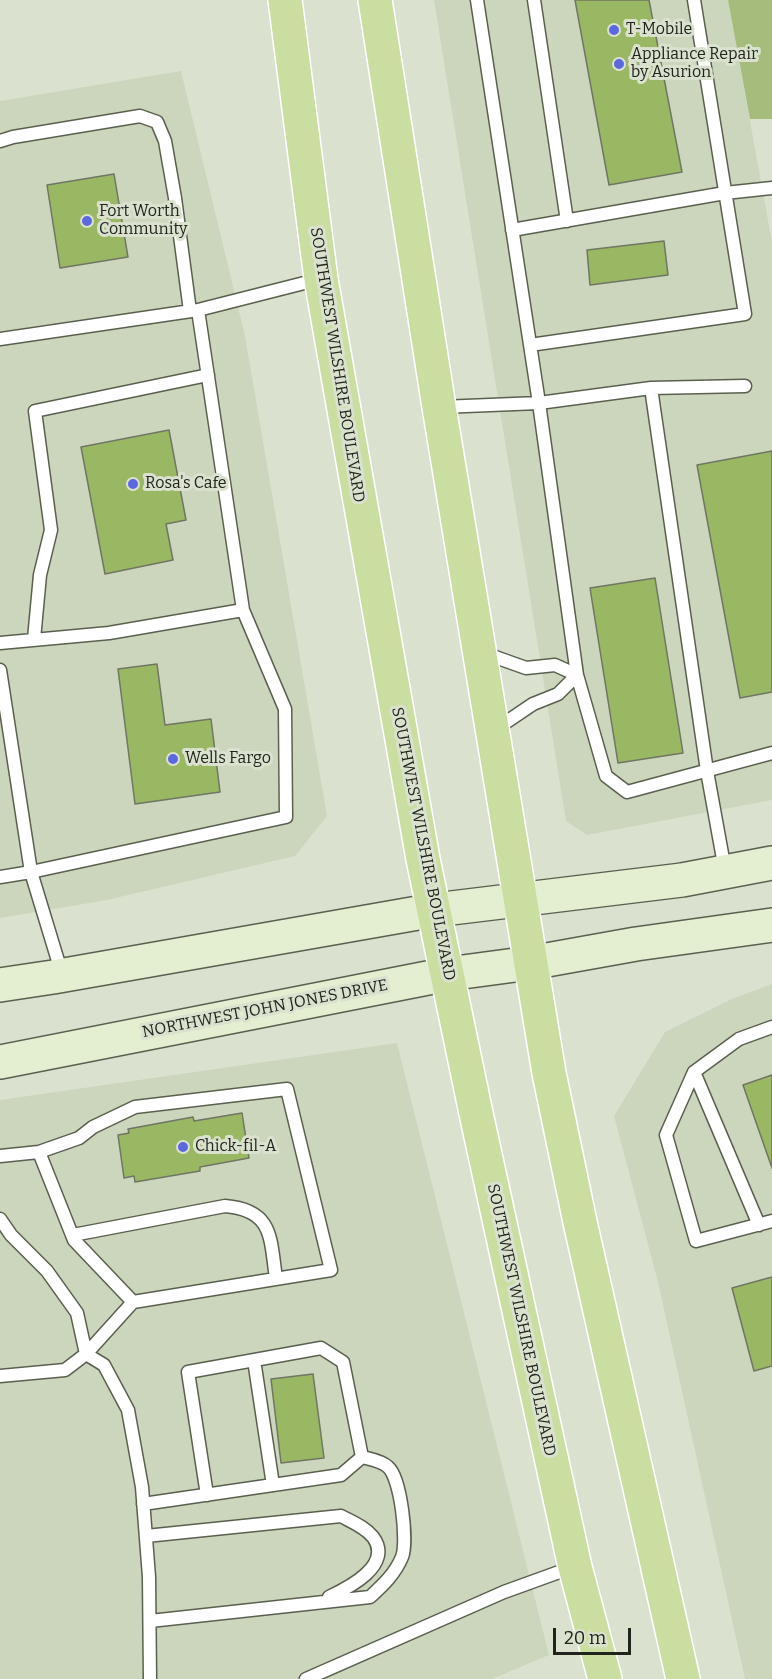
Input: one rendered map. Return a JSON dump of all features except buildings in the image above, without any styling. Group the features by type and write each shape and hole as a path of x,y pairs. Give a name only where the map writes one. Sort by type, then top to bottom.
{"main road":[{"name":"SOUTHWEST WILSHIRE BOULEVARD","path":"285,0 321,279 423,859 575,1567 605,1679"},
{"path":"375,0 549,1073 580,1222 683,1679"},
{"path":"0,985 435,909 682,880 772,863"},
{"name":"NORTHWEST JOHN JONES DRIVE","path":"0,1062 448,974 530,963 636,944 772,926"}],"lane":[{"path":"477,0 539,404 577,675 606,776 627,792 772,753"},
{"path":"534,0 567,221"},
{"path":"530,345 745,314 694,0"},
{"path":"0,141 140,116 157,122 165,141 183,252 208,375 243,610 285,709 286,817 0,877"},
{"path":"512,230 725,193 772,188"},
{"path":"0,339 194,310 321,279"},
{"path":"34,639 40,574 51,530 35,411 208,375"},
{"path":"440,407 539,404 651,388 745,386"},
{"path":"651,388 706,771 726,871"},
{"path":"0,643 109,633 243,610"},
{"path":"480,651 526,668 555,665 577,675"},
{"path":"0,670 31,872 63,975"},
{"path":"493,731 533,704 558,694 577,675"},
{"path":"772,1026 739,1039 694,1072 666,1135 696,1241 772,1221"},
{"path":"694,1072 759,1225"},
{"path":"0,1156 39,1152 79,1138 93,1127 135,1107 287,1089 331,1270 133,1302 86,1354 65,1370 0,1376"},
{"path":"39,1152 74,1240 133,1302"},
{"path":"73,1236 225,1206 237,1207 258,1215 265,1224 276,1278"},
{"path":"0,1219 11,1235 47,1271 77,1313 86,1354 104,1365 128,1410 146,1536 149,1577 150,1679"},
{"path":"207,1494 188,1372 321,1348 343,1362 362,1458"},
{"path":"254,1360 273,1485"},
{"path":"143,1504 341,1475 362,1458 375,1460 389,1467 395,1479 404,1524 403,1556 390,1579 370,1597 150,1622"},
{"path":"146,1536 341,1516 363,1528 374,1538 377,1559 368,1572 355,1584 323,1601"},
{"path":"306,1679 504,1592 575,1567"}],"shaded area":[{"path":"434,0 728,0 772,242 772,800 587,835 566,821"},
{"path":"181,71 245,336 327,816 295,856 107,900 0,918 0,101"},
{"path":"772,984 772,1679 745,1679 658,1282 614,1116 665,1032 734,998"},
{"path":"397,1043 549,1655 492,1679 0,1679 0,1100"}],"green space":[{"path":"728,0 772,0 772,119 750,119"}],"place":[{"name":"T-Mobile","path":"614,30"},
{"name":"Appliance Repair by Asurion","path":"619,64"},
{"name":"Fort Worth Community","path":"87,221"},
{"name":"Rosa's Cafe","path":"133,484"},
{"name":"Wells Fargo","path":"173,759"},
{"name":"Chick-fil-A","path":"183,1147"}]}
